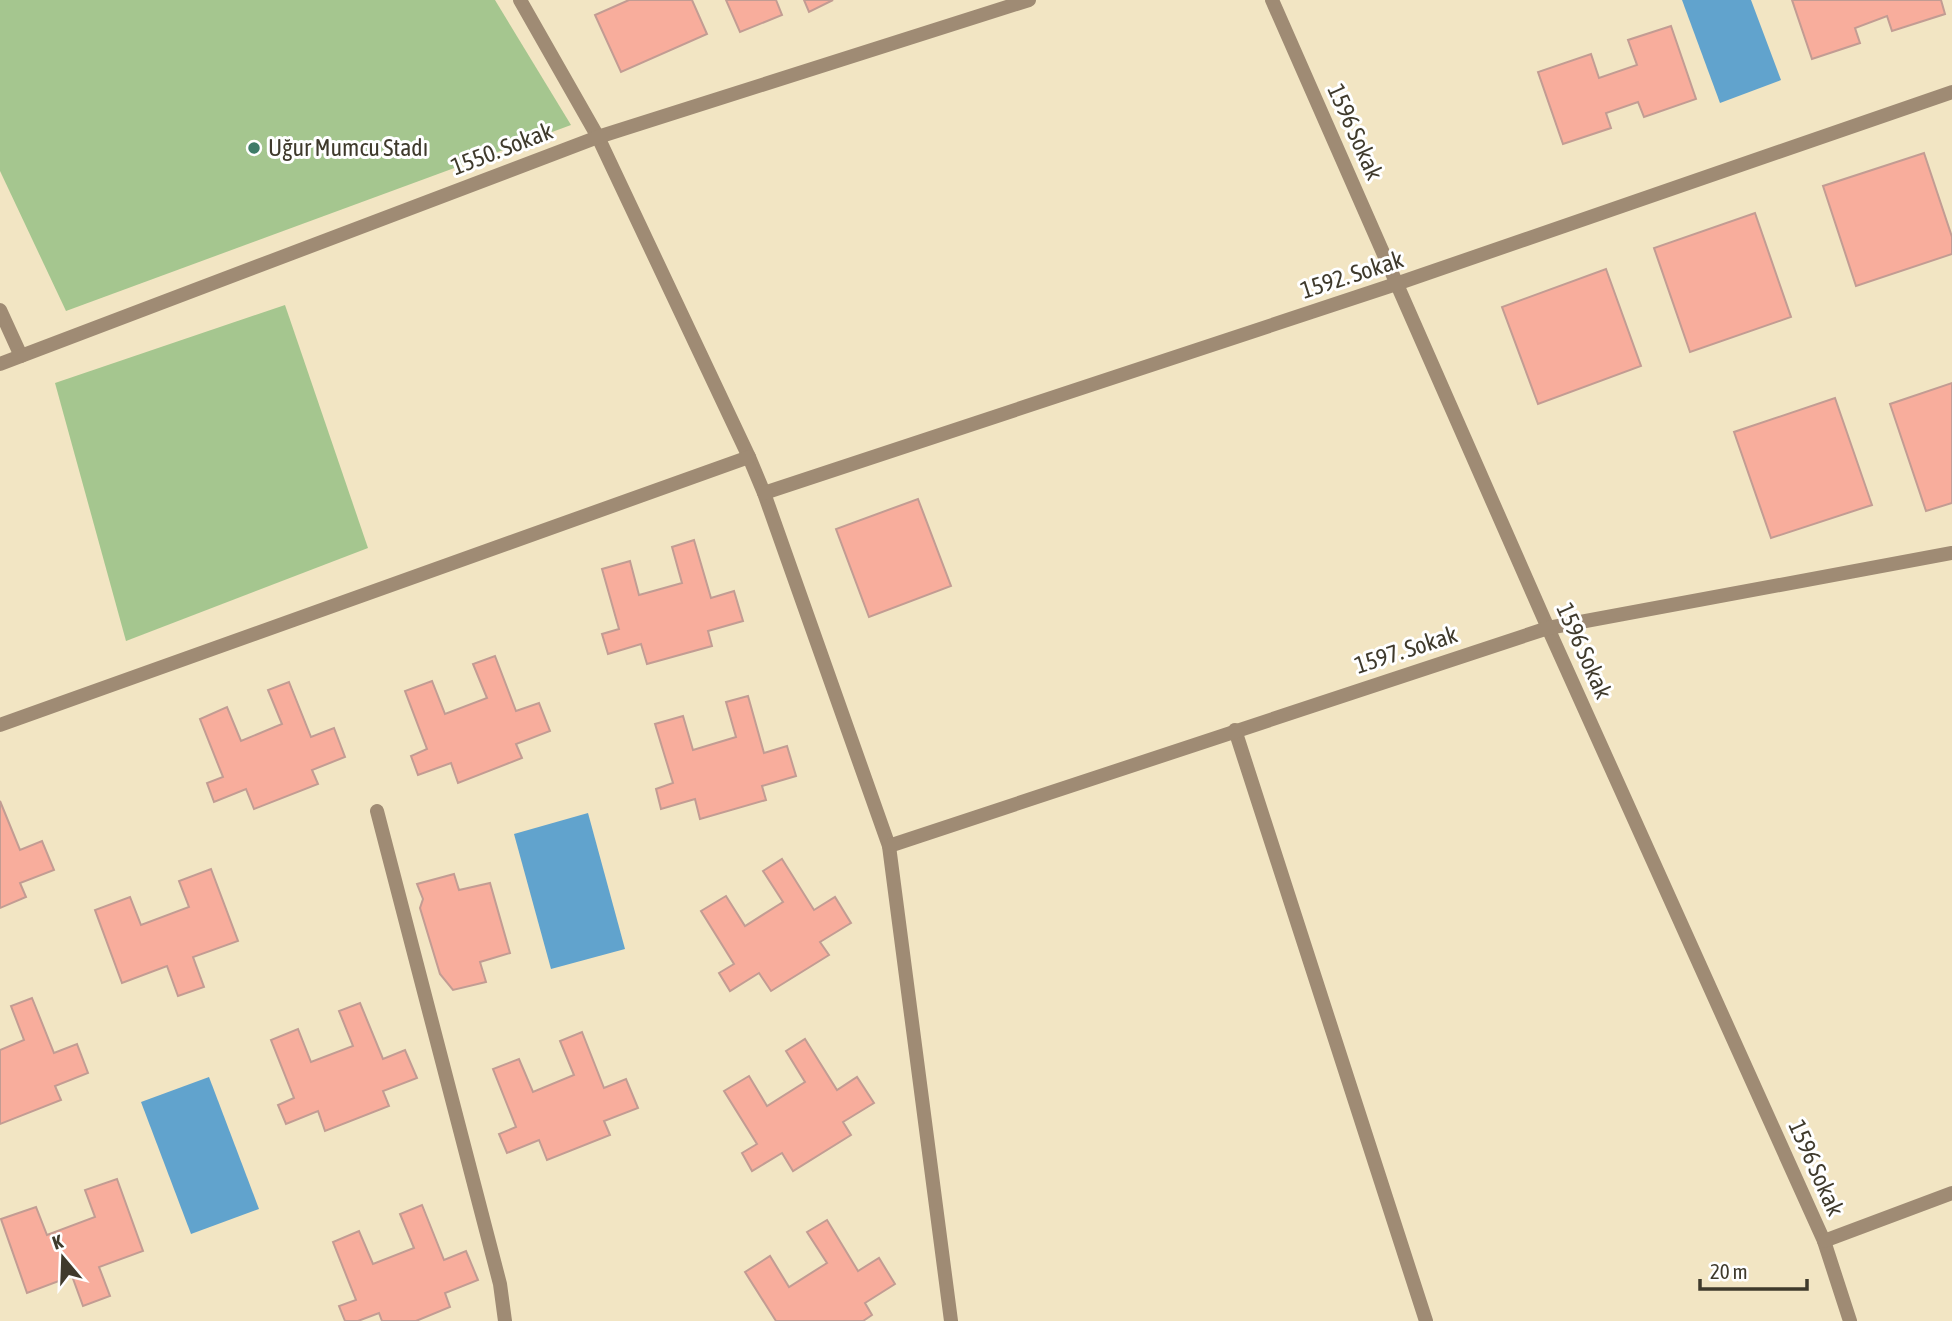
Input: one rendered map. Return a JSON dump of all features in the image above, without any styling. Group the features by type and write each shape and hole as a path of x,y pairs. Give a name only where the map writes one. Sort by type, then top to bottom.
{"street":[{"path":"520,0 598,137 749,457 889,846 951,1321"},
{"name":"1550. Sokak","path":"0,364 598,137 1029,0"},
{"name":"1596 Sokak","path":"1272,0 1548,628 1824,1241 1850,1321"},
{"name":"1592. Sokak","path":"764,493 1396,284 1952,92"},
{"path":"0,310 21,356"},
{"path":"0,725 749,457"},
{"name":"1597. Sokak","path":"889,846 1548,628 1952,553"},
{"path":"1235,730 1426,1321"},
{"path":"377,811 500,1284 505,1321"},
{"path":"1824,1241 1952,1193"}],"green space":[{"name":"Uğur Mumcu Stadı","path":"0,0 495,0 571,125 66,311 0,171"},
{"path":"285,305 368,548 126,641 55,383"}],"water":[{"path":"1682,0 1751,0 1781,80 1720,103"},
{"path":"588,813 625,949 551,969 514,834"},
{"path":"209,1077 259,1209 191,1234 141,1102"}],"building":[{"path":"629,0 692,0 707,34 621,72 595,15"},
{"path":"726,0 776,0 782,15 740,32"},
{"path":"804,0 833,0 809,12"},
{"path":"1792,0 1941,0 1945,14 1892,31 1887,16 1855,28 1860,43 1812,59"},
{"path":"1671,26 1696,99 1644,117 1638,102 1606,113 1611,128 1563,144 1538,72 1591,54 1599,78 1637,65 1628,40"},
{"path":"1924,153 1952,237 1952,254 1856,286 1823,186"},
{"path":"1755,213 1791,317 1690,352 1654,248"},
{"path":"1606,269 1641,366 1538,404 1502,307"},
{"path":"1952,383 1952,503 1926,511 1890,404"},
{"path":"1835,398 1872,505 1771,538 1734,432"},
{"path":"918,499 951,586 869,617 836,529"},
{"path":"694,540 711,598 734,591 743,621 708,631 712,646 647,664 641,644 608,654 602,634 619,629 602,569 630,561 639,595 682,583 672,547"},
{"path":"495,656 516,711 539,703 550,731 516,744 522,758 458,783 451,763 418,775 411,756 427,749 405,691 432,681 445,714 487,698 473,664"},
{"path":"289,682 311,737 334,728 345,757 312,770 318,784 254,809 246,789 214,802 207,783 223,777 200,719 227,707 241,741 282,724 268,690"},
{"path":"748,696 764,753 787,746 796,776 762,786 766,800 700,819 695,799 661,809 656,789 673,783 655,724 683,716 693,750 736,737 726,702"},
{"path":"0,801 20,850 42,841 54,870 20,883 26,897 0,908"},
{"path":"782,859 814,910 835,897 851,923 820,942 829,955 771,991 759,973 730,991 719,973 734,964 701,911 726,896 745,926 783,902 763,871"},
{"path":"211,869 238,941 193,957 204,987 178,996 167,966 122,983 95,910 130,897 141,925 189,907 179,881"},
{"path":"454,874 459,890 490,883 510,953 480,962 486,982 453,990 440,974 420,908 423,899 417,884"},
{"path":"32,998 54,1053 77,1044 88,1073 55,1086 61,1100 0,1124 0,1050 24,1040 11,1006"},
{"path":"360,1003 383,1059 405,1050 417,1078 383,1091 389,1106 325,1131 318,1111 286,1124 278,1105 294,1098 271,1040 298,1029 311,1062 353,1046 339,1011"},
{"path":"582,1032 604,1088 626,1079 638,1108 604,1121 610,1135 547,1160 539,1140 507,1153 499,1134 516,1127 493,1069 519,1059 533,1092 574,1075 560,1041"},
{"path":"805,1039 837,1090 857,1077 874,1103 843,1122 851,1135 793,1171 782,1153 752,1171 742,1153 757,1144 724,1091 749,1076 767,1106 805,1082 786,1051"},
{"path":"117,1179 143,1251 99,1267 110,1296 83,1306 72,1276 27,1293 1,1219 36,1207 47,1235 95,1217 85,1190"},
{"path":"422,1205 444,1260 466,1251 478,1280 445,1293 450,1307 416,1321 382,1321 379,1313 358,1321 345,1321 339,1306 356,1300 333,1242 359,1231 373,1264 414,1248 400,1214"},
{"path":"827,1220 858,1271 879,1258 895,1284 865,1303 872,1315 863,1321 776,1321 745,1272 770,1256 789,1287 827,1263 807,1232"}],"place":[{"name":"Uğur Mumcu Stadı","path":"254,148"}]}
